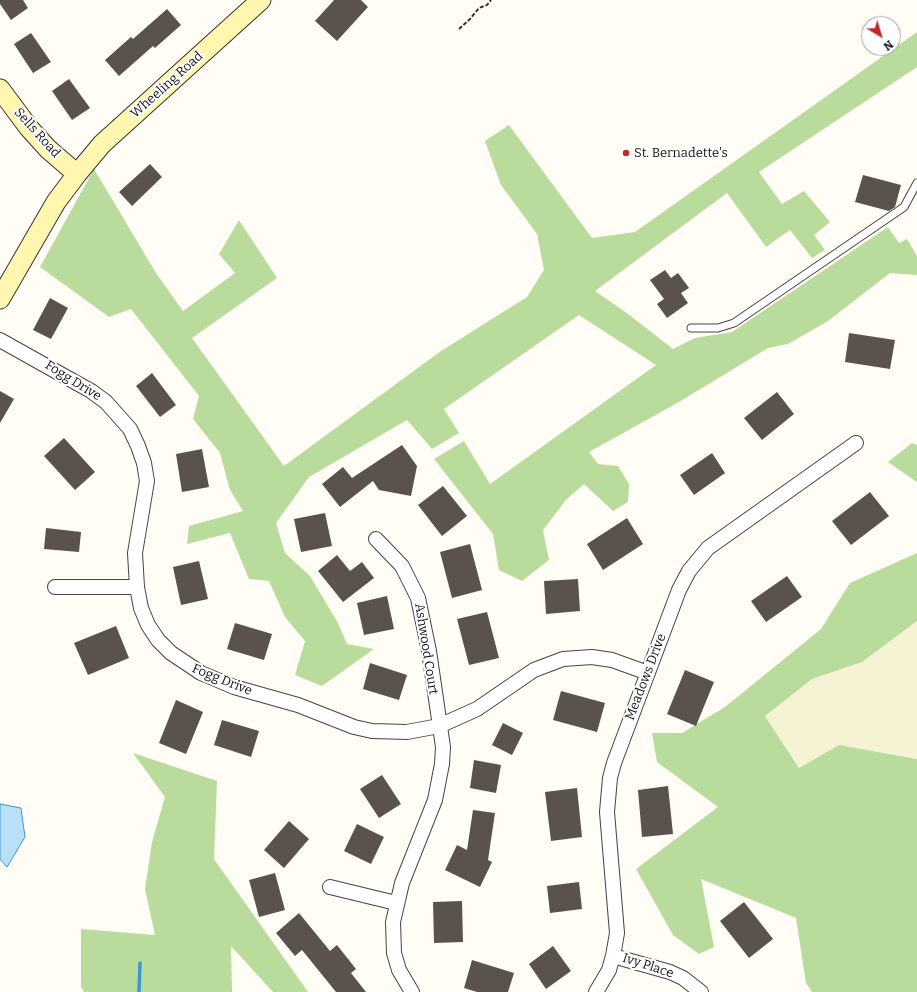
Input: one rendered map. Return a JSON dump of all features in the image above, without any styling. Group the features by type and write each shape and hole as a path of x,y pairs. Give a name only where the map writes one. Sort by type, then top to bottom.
{"street":[{"name":"Wheeling Road","path":"0,299 56,202 77,174 108,139 261,0"},
{"name":"Sells Road","path":"0,91 29,128 48,149 77,174"},
{"name":"Fogg Drive","path":"0,340 91,391 106,402 130,429 142,457 147,481 135,553 137,586 141,608 148,625 158,640 171,653 201,673 234,688 298,705 354,727 372,731 406,732 439,726 477,709 534,670 563,659 592,657 612,660 648,673"},
{"name":"Meadows Drive","path":"596,992 609,970 617,933 617,918 607,812 608,793 614,763 679,590 698,559 708,548 856,443"},
{"name":"Ashwood Court","path":"376,539 402,566 418,598 423,616 429,651 439,726"},
{"path":"55,587 137,586"},
{"path":"412,992 399,970 394,953 393,922 396,903 402,883 436,800 440,782 442,747 439,726"},
{"path":"330,887 396,903"},
{"name":"Ivy Place","path":"613,956 670,972 683,978 701,992"}],"lane":[{"path":"692,328 718,328 734,323 904,207 917,183"}],"path":[{"path":"459,29 479,8 487,5 491,0"}],"shaded area":[{"path":"917,621 917,759 839,745 799,768 765,716 812,679 862,662"}],"green space":[{"path":"917,32 917,67 759,172 782,204 804,191 830,222 814,235 825,250 812,258 790,230 766,247 727,193 595,291 628,314 673,349 695,338 732,332 888,227 899,243 907,239 917,256 917,275 890,273 828,321 788,344 768,348 679,402 589,452 598,464 618,466 629,484 628,502 613,511 584,484 566,500 543,530 549,560 522,581 499,570 493,534 434,459 464,441 490,484 656,365 579,315 444,409 459,433 432,449 407,420 309,477 276,523 285,553 310,576 338,623 347,644 374,649 322,686 295,675 305,641 285,617 269,581 249,579 230,533 187,544 189,526 243,511 230,490 220,453 193,419 199,396 131,309 109,317 40,267 94,169 156,273 183,311 235,273 219,254 239,220 277,278 192,338 284,466 441,351 527,297 544,270 537,234 501,185 485,141 509,125 592,238 635,232 883,56 901,56 901,43"},
{"path":"912,443 917,445 917,482 888,462"},
{"path":"917,553 917,621 862,662 812,679 765,716 799,768 839,745 917,759 917,992 812,992 806,983 796,918 701,879 714,947 699,954 673,935 636,869 718,807 657,762 652,733 682,733 725,707 821,629 850,583"},
{"path":"133,753 217,781 214,859 308,992 273,992 231,946 232,992 84,992 81,987 81,929 155,935 145,889 152,842 165,797"}],"water":[{"path":"0,804 21,808 25,837 7,867 0,859"}],"building":[{"path":"0,0 23,0 28,8 11,20 0,4"},
{"path":"334,0 361,0 368,7 337,41 315,21"},
{"path":"167,9 181,25 155,48 153,46 119,76 105,60 131,37 133,39"},
{"path":"31,33 51,62 33,73 14,44"},
{"path":"69,79 90,108 72,120 52,91"},
{"path":"150,164 162,177 132,206 119,192"},
{"path":"863,175 901,185 895,207 889,211 855,202"},
{"path":"665,270 671,278 678,273 689,288 681,293 688,303 667,318 657,304 664,299 650,280"},
{"path":"50,298 68,308 51,339 33,330"},
{"path":"849,333 895,340 890,369 845,362"},
{"path":"152,373 176,405 160,417 136,386"},
{"path":"0,391 14,399 0,423"},
{"path":"777,392 794,414 762,440 744,418"},
{"path":"64,438 95,472 75,490 44,456"},
{"path":"402,445 417,466 411,496 379,490 373,481 340,507 322,484 343,467 352,478"},
{"path":"202,449 209,487 182,492 176,454"},
{"path":"712,453 725,473 694,495 680,475"},
{"path":"443,486 467,516 442,536 418,505"},
{"path":"870,492 889,516 851,545 832,521"},
{"path":"325,513 332,546 301,552 294,519"},
{"path":"627,518 643,544 603,570 587,544"},
{"path":"46,528 81,532 79,552 44,549"},
{"path":"470,544 482,590 452,598 440,552"},
{"path":"337,555 350,571 362,562 374,578 343,602 318,571"},
{"path":"199,561 208,599 181,605 173,567"},
{"path":"787,576 802,597 766,622 751,601"},
{"path":"578,579 580,611 546,614 544,581"},
{"path":"387,596 394,629 364,635 357,603"},
{"path":"487,612 499,658 469,665 457,619"},
{"path":"235,623 272,634 264,660 227,649"},
{"path":"116,626 129,658 88,675 74,643"},
{"path":"370,663 407,675 399,700 363,689"},
{"path":"685,670 714,682 696,726 667,714"},
{"path":"561,691 605,703 597,732 553,720"},
{"path":"176,700 203,712 186,754 159,743"},
{"path":"222,720 259,731 251,757 214,745"},
{"path":"503,723 523,733 512,755 492,745"},
{"path":"474,760 501,765 496,793 470,788"},
{"path":"382,775 401,804 379,818 360,789"},
{"path":"668,786 673,834 642,837 638,790"},
{"path":"577,788 582,837 551,841 545,792"},
{"path":"473,810 495,813 488,860 492,862 480,887 445,870 457,845 467,850"},
{"path":"289,821 309,839 284,868 264,850"},
{"path":"357,824 384,837 371,864 344,851"},
{"path":"275,873 285,910 259,917 249,880"},
{"path":"579,882 582,909 550,913 547,886"},
{"path":"462,901 463,942 434,943 433,902"},
{"path":"744,902 773,939 749,958 720,921"},
{"path":"299,913 330,951 337,945 356,969 351,973 366,992 336,992 302,950 295,956 276,933"},
{"path":"553,946 571,971 546,989 529,964"},
{"path":"472,960 514,973 508,992 477,992 464,988"}],"waterway":[{"path":"139,992 140,963"}],"place":[{"name":"St. Bernadette's","path":"626,153"}]}
